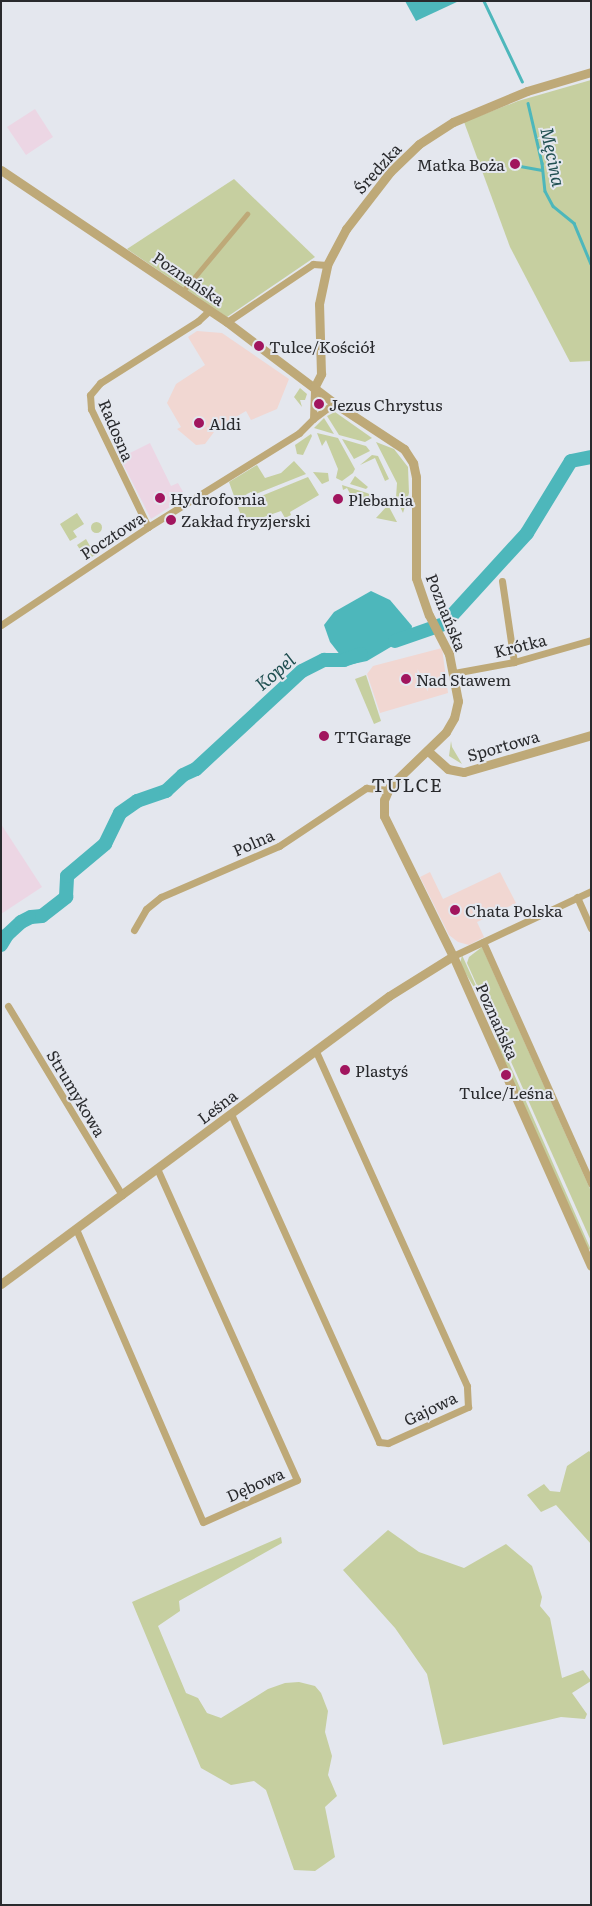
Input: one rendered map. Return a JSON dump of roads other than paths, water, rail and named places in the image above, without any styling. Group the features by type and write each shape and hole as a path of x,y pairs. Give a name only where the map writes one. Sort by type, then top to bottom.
{"street":[{"name":"Średzka","path":"314,388 321,374 319,304 327,265 338,240 377,188 430,136 488,105 591,72"},
{"name":"Poznańska","path":"1,170 227,322 334,403 400,446 413,463 416,478 416,578 454,673 458,695 454,718 428,751 387,790 383,806 387,826 453,956 590,1260"},
{"path":"182,292 248,214"},
{"path":"227,322 313,264 327,265"},
{"name":"Radosna","path":"148,527 91,410 90,396 100,383 198,321 210,310"},
{"path":"313,419 314,388"},
{"name":"Pocztowa","path":"1,625 148,527 299,433 313,419 334,403"},
{"path":"502,581 514,662"},
{"name":"Krótka","path":"454,673 514,662 591,640"},
{"name":"Sportowa","path":"428,751 448,769 464,772 591,735"},
{"name":"Polna","path":"134,930 146,909 161,896 279,846 366,788 387,790"},
{"path":"453,956 591,890"},
{"path":"577,897 591,928"},
{"name":"Poznańska","path":"483,942 591,1184"},
{"name":"Leśna","path":"1,1284 426,970 453,956"},
{"name":"Strumykowa","path":"8,1006 122,1195"},
{"name":"Gajowa","path":"231,1114 379,1442 388,1443 468,1407 467,1386 316,1051"},
{"name":"Dębowa","path":"76,1229 85,1244 203,1522 297,1480 158,1168"}],"water":[{"path":"405,1 459,1 416,21"},
{"path":"371,591 390,600 412,626 411,635 367,661 348,665 330,642 324,625 334,612"}],"waterway":[{"name":"Męcina","path":"484,1 522,81"},
{"name":"Męcina","path":"528,103 542,163 545,191 553,206 574,223 591,264"},
{"path":"520,166 542,170"},
{"name":"Kopel","path":"395,641 444,624 527,533 571,461 591,457"},
{"name":"Kopel","path":"1,945 7,935 21,922 31,917 42,916 66,897 67,876 105,844 120,813 137,801 166,791 183,775 196,769 302,671 324,660 344,660 361,654"}],"place":[{"name":"Matka Boża","path":"515,164"},
{"name":"Tulce/Kościół","path":"259,346"},
{"name":"Jezus Chrystus","path":"319,404"},
{"name":"Aldi","path":"199,423"},
{"name":"Hydrofornia","path":"160,498"},
{"name":"Plebania","path":"338,499"},
{"name":"Zakład fryzjerski","path":"171,520"},
{"name":"Nad Stawem","path":"406,679"},
{"name":"TTGarage","path":"324,736"},
{"name":"Chata Polska","path":"455,910"},
{"name":"Plastyś","path":"345,1070"},
{"name":"Tulce/Leśna","path":"506,1075"}],"district":[{"name":"TULCE","path":"407,785"}]}
